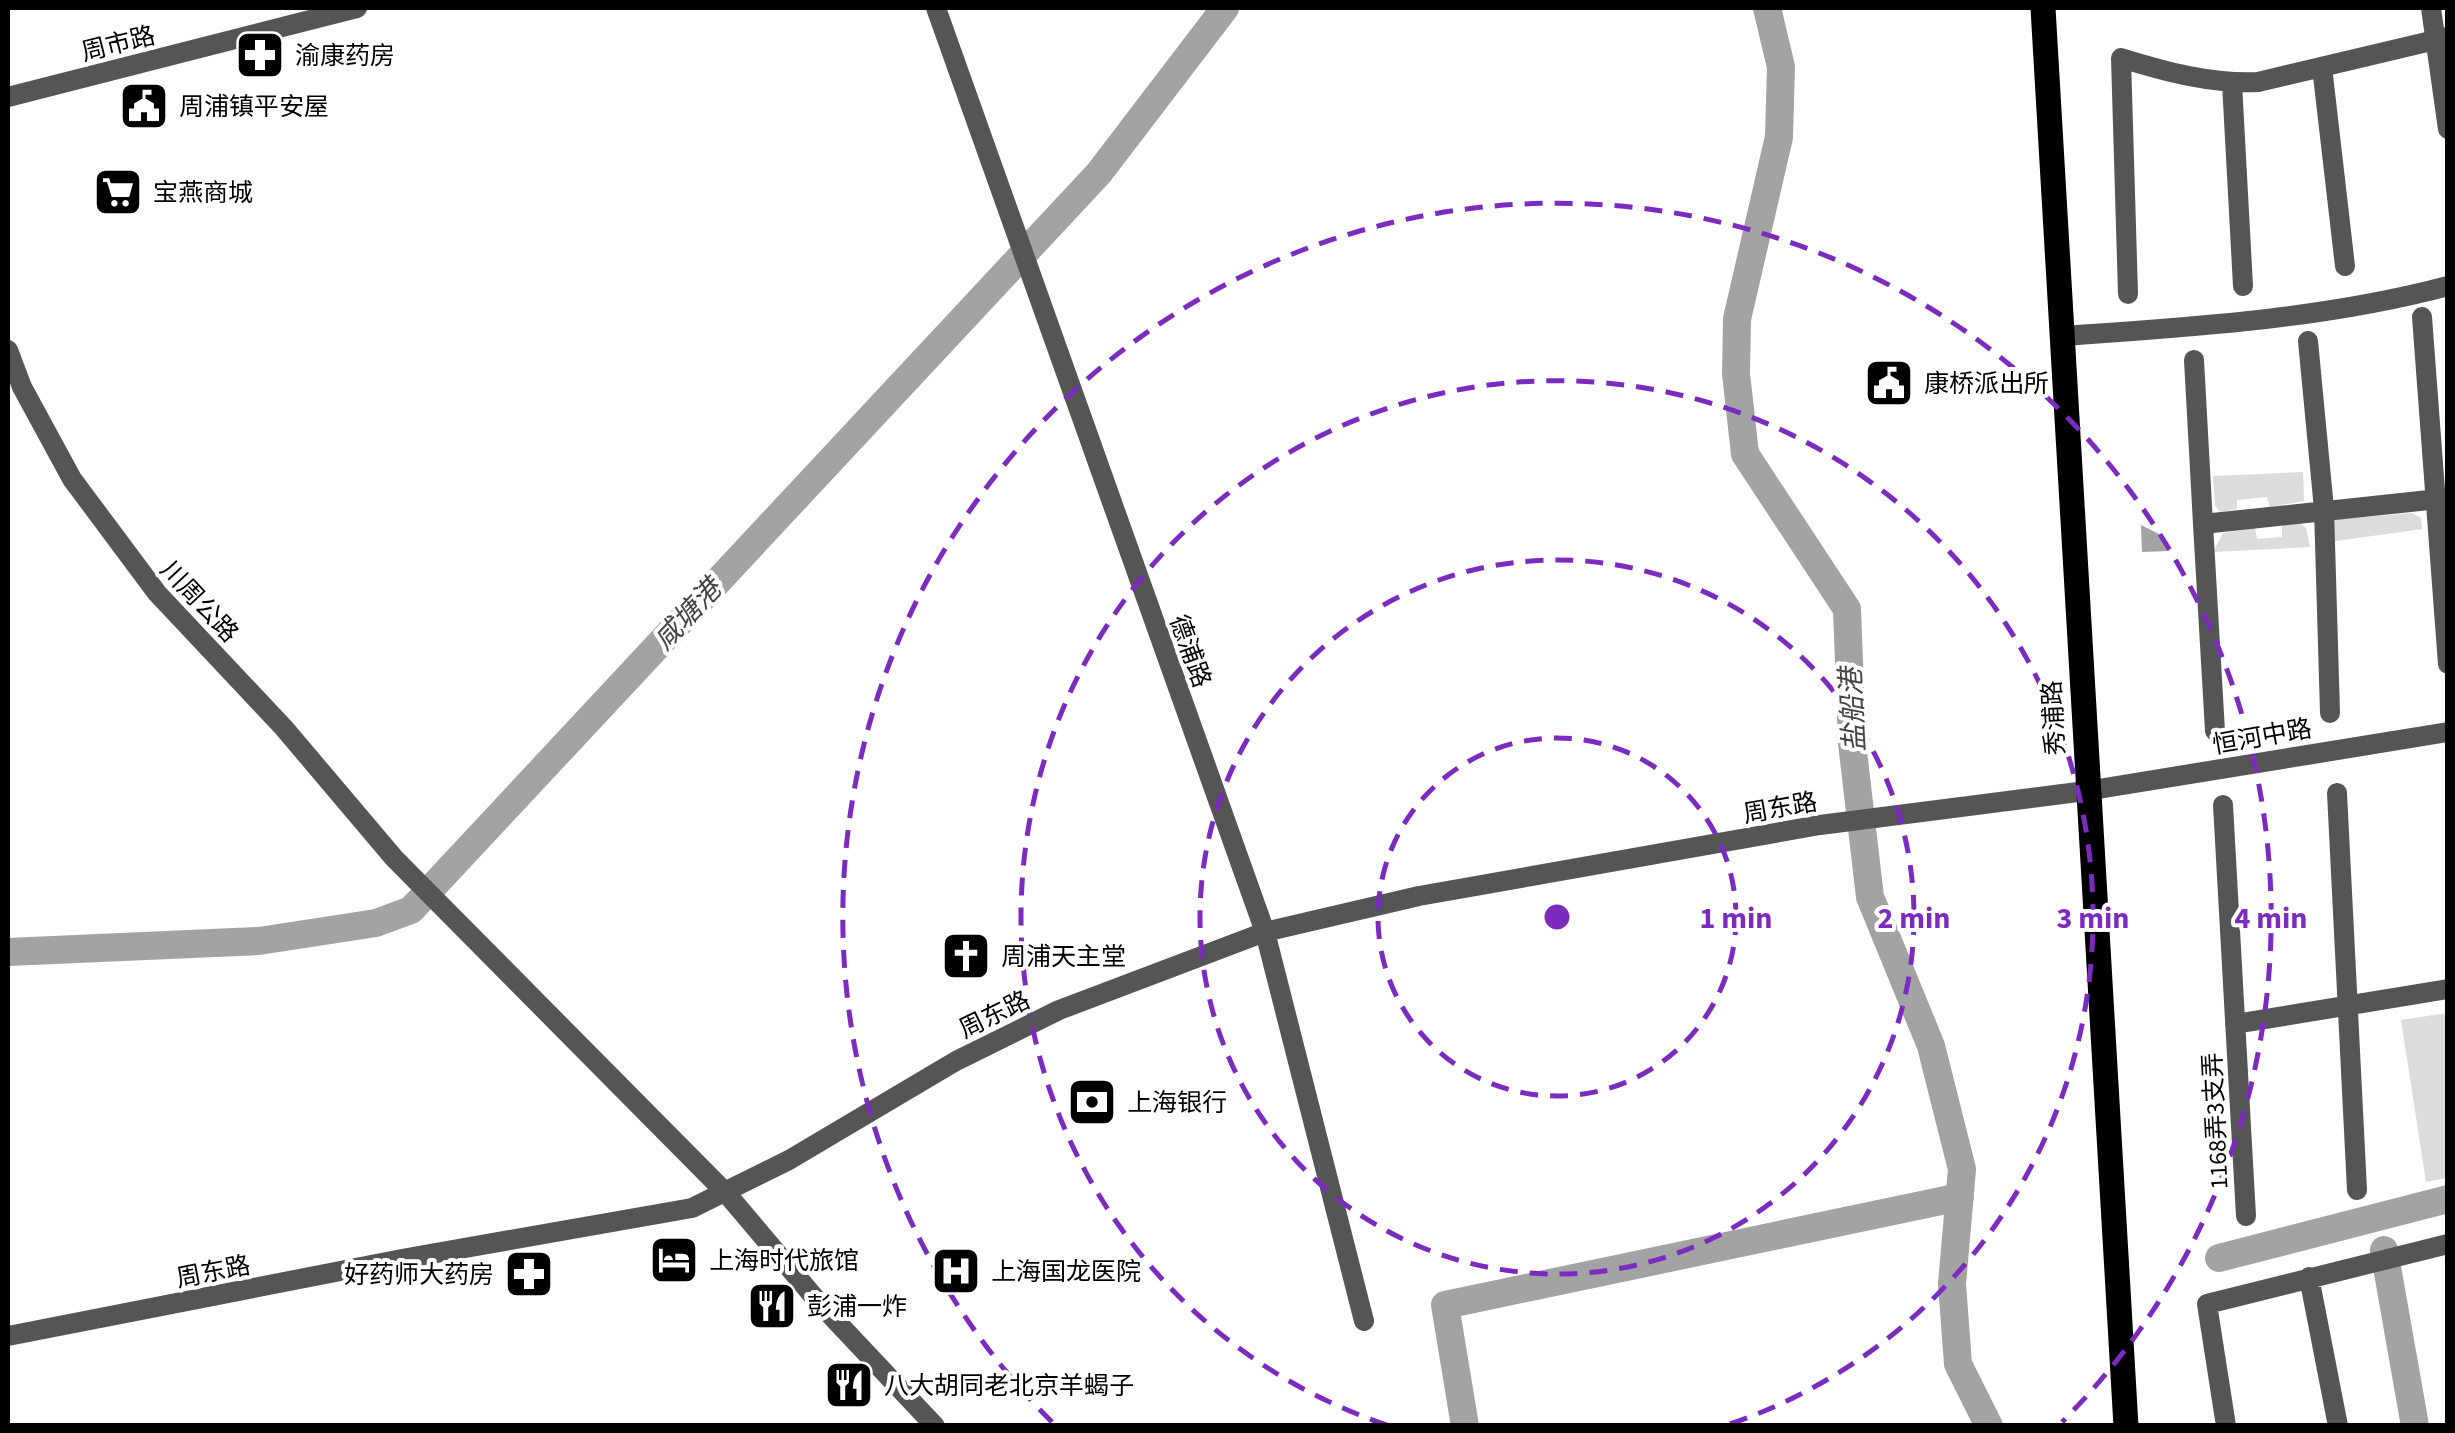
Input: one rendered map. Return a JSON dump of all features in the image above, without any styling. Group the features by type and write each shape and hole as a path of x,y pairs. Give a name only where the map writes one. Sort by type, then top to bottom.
{"main road":[{"name":"秀浦路","path":"2043,8 2126,1426"}],"street":[{"name":"周市路","path":"8,97 357,8"},
{"name":"德浦路","path":"936,8 1264,932 1364,1321"},
{"path":"2430,8 2441,38 2448,129"},
{"path":"2128,294 2121,58 2170,74 2232,83 2322,68 2441,38"},
{"path":"2322,68 2345,266"},
{"path":"2232,83 2243,286"},
{"path":"2064,336 2286,314 2448,286"},
{"path":"2422,317 2443,498 2448,664"},
{"path":"2308,341 2324,509 2330,713"},
{"name":"川周公路","path":"8,350 15,391 132,563 284,728 394,858 728,1194 820,1304 935,1426"},
{"path":"2194,360 2215,731"},
{"path":"2203,524 2443,498"},
{"name":"恒河中路","path":"2086,791 2448,732"},
{"name":"周东路","path":"8,1336 402,1259 692,1208 728,1194 956,1061 1032,1024 1264,932 1419,896 1820,824 2086,791"},
{"path":"2337,794 2357,1190"},
{"name":"1168弄3支弄","path":"2223,805 2246,1216"},
{"name":"1168弄3支弄","path":"2236,1024 2350,1002 2448,989"},
{"path":"2226,1426 2207,1304 2448,1244"},
{"path":"2309,1276 2338,1426"}],"shaded area":[{"path":"2303,472 2304,501 2270,507 2267,497 2237,500 2237,509 2220,512 2215,506 2213,476"},
{"path":"2412,513 2421,518 2422,529 2329,542 2331,520"},
{"path":"2282,524 2301,524 2306,528 2310,547 2213,552 2223,533 2255,528 2257,539 2282,537"},
{"path":"2141,525 2163,536 2170,551 2142,552"},
{"path":"2447,1013 2447,1178 2426,1182 2401,1020"}],"waterway":[{"name":"咸塘港","path":"8,952 259,941 376,923 411,910 1099,173 1225,8"},
{"name":"盐船港","path":"1767,8 1781,67 1779,137 1737,319 1736,374 1745,454 1847,609 1852,743 1870,897 1931,1046 1962,1169 1952,1284 1958,1364 1989,1426"},
{"path":"1465,1426 1445,1305 1960,1197"},
{"path":"2219,1258 2448,1199"},
{"path":"2384,1250 2415,1426"}],"place":[{"name":"渝康药房","path":"260,55"},
{"name":"周浦镇平安屋","path":"144,106"},
{"name":"宝燕商城","path":"118,192"},
{"name":"康桥派出所","path":"1889,383"},
{"name":"周浦天主堂","path":"966,956"},
{"name":"上海银行","path":"1092,1102"},
{"name":"上海时代旅馆","path":"674,1260"},
{"name":"上海国龙医院","path":"956,1271"},
{"name":"好药师大药房","path":"529,1274"},
{"name":"彭浦一炸","path":"772,1306"},
{"name":"八大胡同老北京羊蝎子","path":"849,1385"}]}
